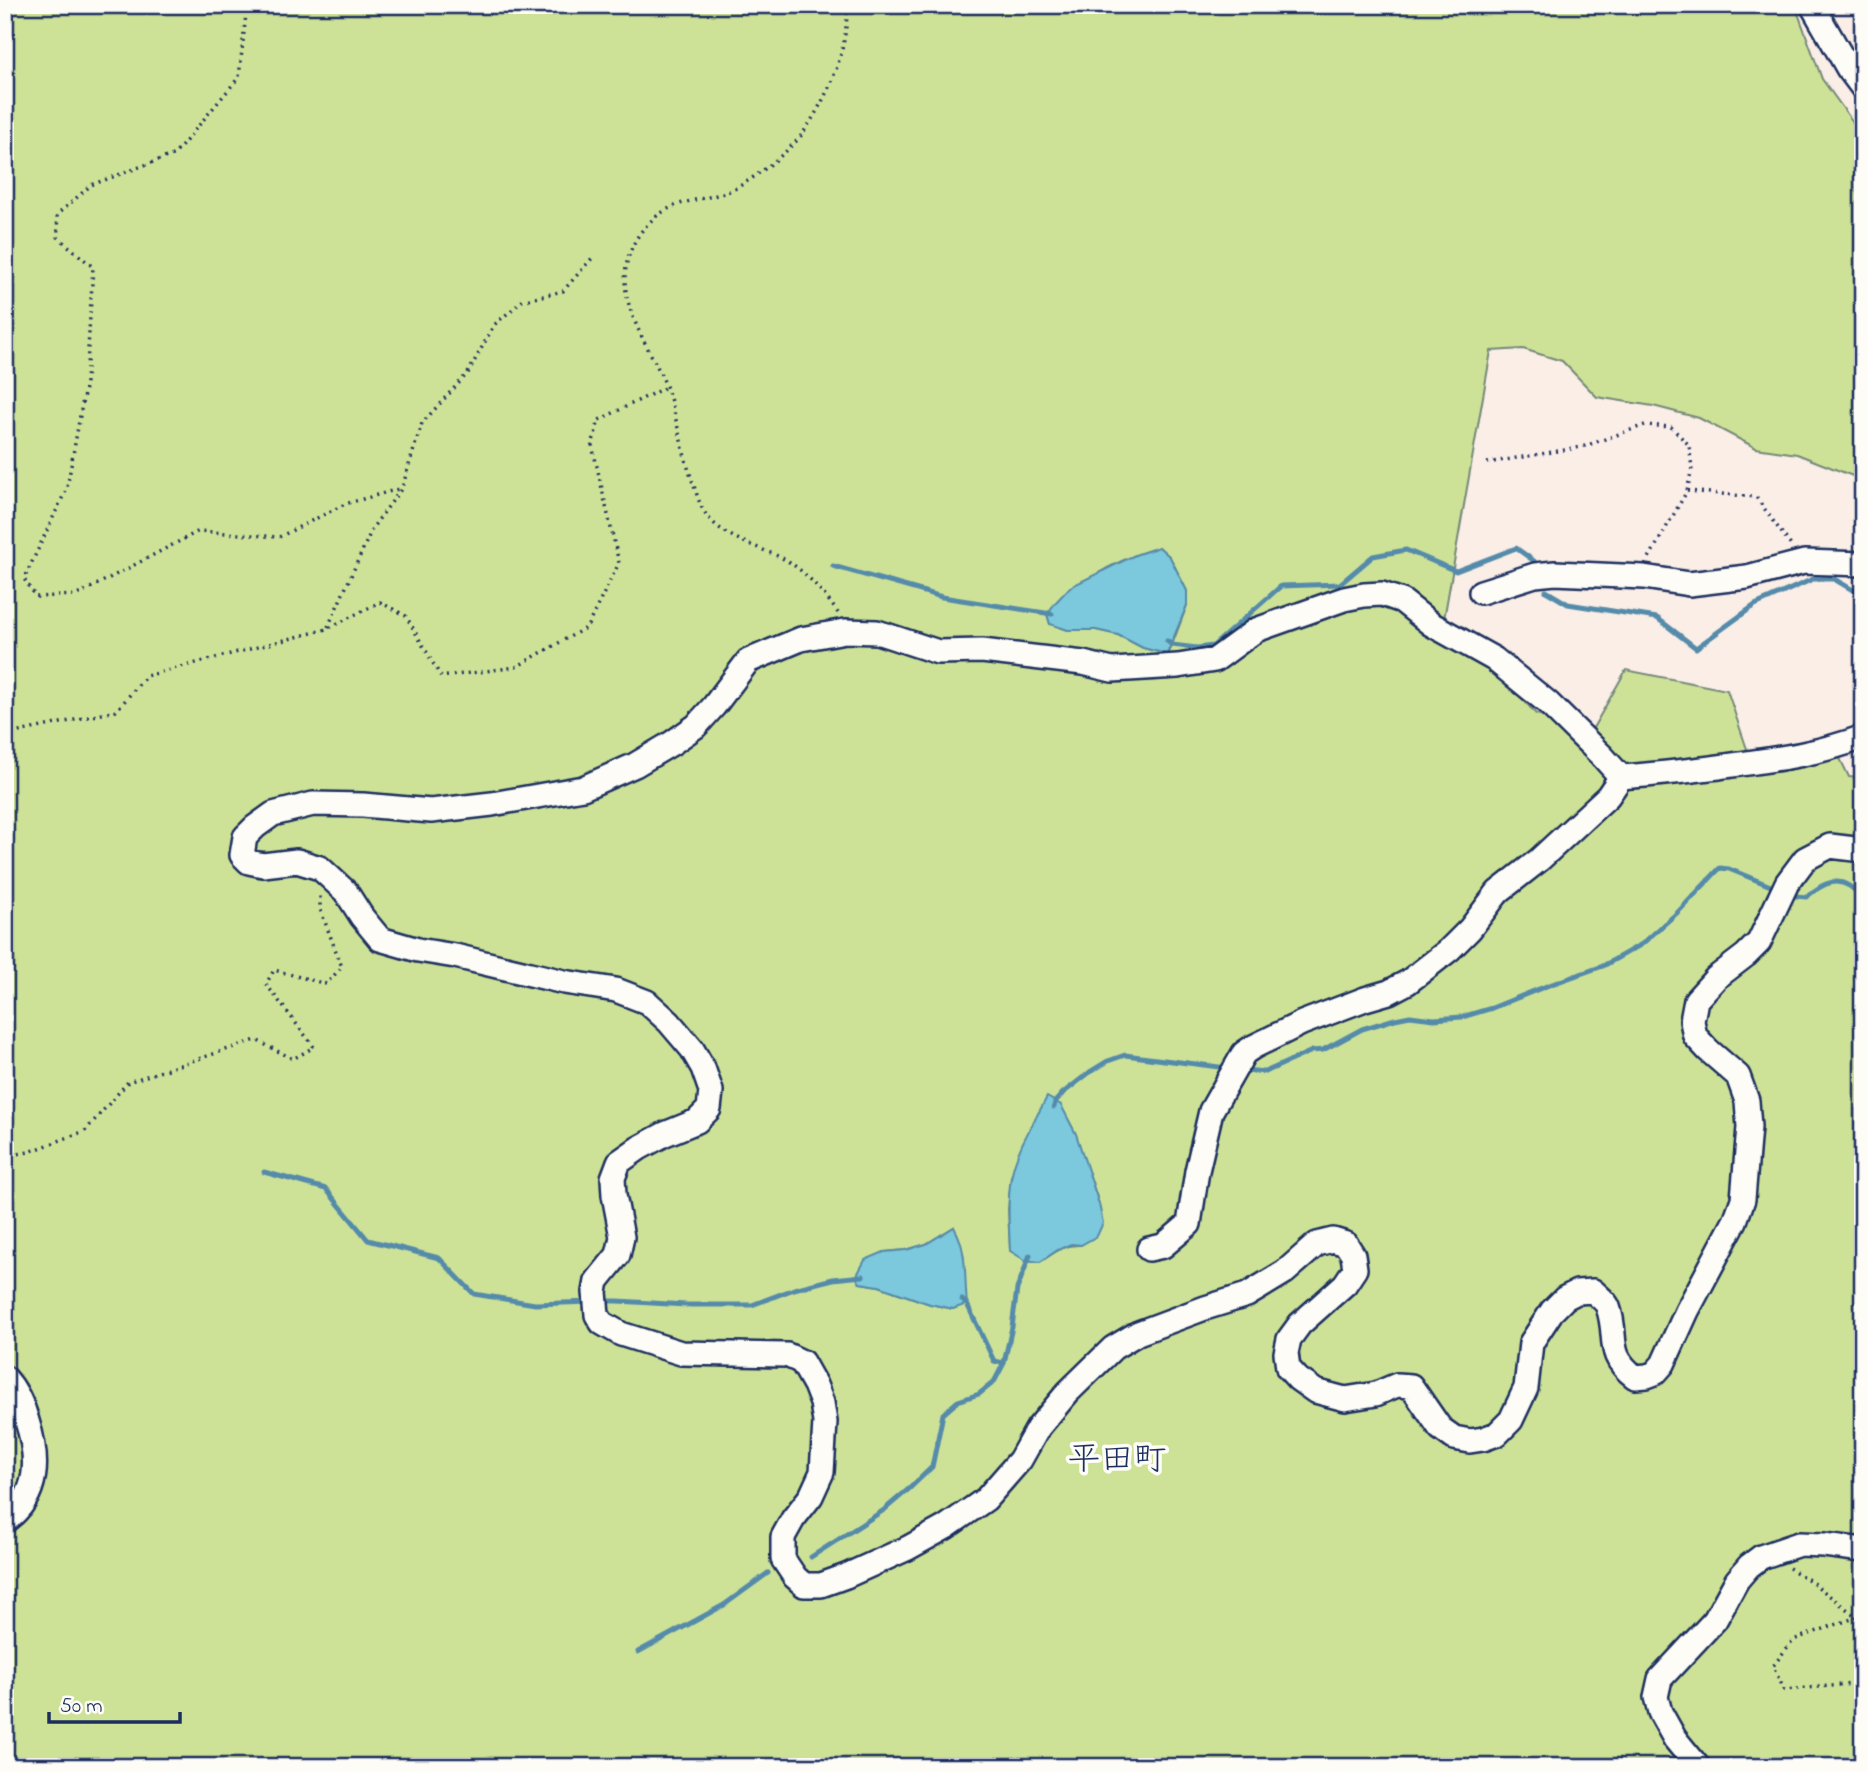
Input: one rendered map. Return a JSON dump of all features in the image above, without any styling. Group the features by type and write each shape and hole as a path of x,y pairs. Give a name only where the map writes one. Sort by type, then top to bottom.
{"street":[{"path":"1812,5 1848,68 1863,88"},
{"path":"1481,592 1535,575 1555,573 1644,577 1689,584 1747,577 1804,562 1863,564"},
{"path":"1621,777 1548,703 1494,659 1431,624 1402,601 1382,594 1364,594 1256,630 1214,660 1144,669 1112,670 1083,663 982,652 938,652 877,632 845,631 801,639 748,660 696,726 672,743 635,765 583,788 492,804 431,811 313,804 273,814 245,837 242,855 249,862 263,865 297,862 320,868 346,892 380,939 564,982 616,990 647,1002 669,1021 692,1049 703,1068 711,1091 709,1109 697,1121 656,1139 619,1162 613,1178 622,1237 618,1255 597,1281 597,1315 602,1324 621,1334 681,1353 787,1355 802,1362 822,1403 825,1422 822,1472 811,1496 783,1537 783,1559 804,1585 821,1585 908,1548 946,1527 986,1499 1020,1460 1038,1428 1068,1392 1113,1348 1138,1333 1247,1295 1285,1272 1317,1244 1333,1240 1346,1244 1353,1255 1354,1269 1345,1283 1300,1324 1289,1339 1286,1353 1288,1367 1298,1379 1315,1391 1345,1399 1376,1394 1397,1385 1411,1386 1440,1428 1454,1438 1469,1441 1497,1434 1511,1420 1526,1388 1531,1343 1552,1311 1565,1298 1577,1292 1593,1292 1608,1305 1616,1356 1626,1370 1635,1377 1655,1373 1670,1352 1687,1311 1735,1221 1743,1199 1749,1127 1747,1101 1738,1076 1695,1036 1692,1021 1696,1000 1716,978 1759,942 1784,892 1805,859 1830,846 1863,850"},
{"path":"1621,777 1787,758 1863,737"},
{"path":"1149,1249 1163,1245 1189,1224 1210,1111 1244,1053 1302,1023 1389,992 1408,982 1449,950 1470,929 1498,892 1539,860 1608,796 1621,777"},
{"path":"5,1378 23,1406 35,1446 35,1470 29,1493 15,1514 5,1521"},
{"path":"1698,1767 1675,1739 1660,1712 1656,1698 1660,1679 1715,1620 1737,1580 1761,1557 1799,1544 1863,1550"}],"path":[{"path":"247,5 239,77 175,154 91,185 57,215 58,237 93,267 86,382 67,488 24,579 36,597 77,595 199,531 279,537 345,504 402,488"},
{"path":"845,631 838,613 809,578 784,559 730,535 708,517 698,499 687,466 666,387 631,313 625,279 629,253 641,231 657,215 676,205 736,189 767,167 802,135 825,97 842,55 848,27 847,5"},
{"path":"327,629 373,527 402,488 422,423 468,373 494,325 522,301 563,291 594,256"},
{"path":"5,735 116,711 146,676 327,629 380,602 406,616 441,677 516,667 587,627 619,563 592,444 599,420 666,387"},
{"path":"1487,463 1582,447 1645,425 1671,427 1689,445 1692,468 1686,491 1650,555 1644,577"},
{"path":"1686,491 1756,497 1804,562"},
{"path":"5,1156 29,1152 85,1131 128,1082 256,1040 293,1059 314,1047 266,984 274,970 326,984 342,967 320,909 320,868"},
{"path":"1784,1565 1860,1617"},
{"path":"1860,1617 1793,1640 1773,1666 1784,1690 1854,1684 1863,1687"}],"green space":[{"path":"5,5 1795,5 1822,79 1863,136 1863,480 1797,454 1756,448 1699,418 1653,406 1597,397 1562,361 1523,349 1491,351 1440,642 1498,671 1536,714 1593,728 1626,670 1727,690 1749,755 1832,742 1849,777 1863,778 1863,1767 5,1767","holes":["1159,547 1170,557 1187,591 1187,605 1167,654 1143,648 1118,635 1096,630 1068,630 1050,624 1047,614 1088,580 1117,563","1089,1173 1099,1204 1081,1245 1064,1248 1040,1262 1010,1250 1008,1210 1011,1176","954,1227 966,1303 953,1309 879,1286 860,1283 884,1252 906,1250 926,1244"]}],"water":[{"path":"1159,547 1170,557 1187,591 1187,605 1167,654 1143,648 1118,635 1096,630 1068,630 1050,624 1047,614 1070,587 1135,555"},
{"path":"1047,1097 1061,1105 1076,1134 1103,1223 1097,1236 1081,1245 1071,1244 1040,1262 1025,1260 1010,1251 1009,1196 1017,1157"},
{"path":"954,1227 962,1245 967,1304 953,1309 930,1304 879,1286 860,1283 856,1277 865,1260 884,1252 906,1250 926,1244"}],"waterway":[{"path":"1167,641 1172,645 1197,648 1213,646 1281,586 1340,584 1373,556 1406,550 1456,571 1516,548 1534,561"},
{"path":"833,566 942,597 1052,614"},
{"path":"1546,591 1568,604 1657,618 1696,648 1755,605 1813,579 1834,579 1863,596"},
{"path":"1244,1070 1265,1072 1312,1051 1323,1050 1362,1029 1395,1019 1410,1016 1434,1019 1462,1017 1603,966 1642,944 1678,912 1720,868 1729,869 1778,889"},
{"path":"1790,894 1806,897 1821,886 1837,882 1849,886 1863,898"},
{"path":"1054,1107 1063,1093 1090,1072 1125,1055 1227,1068"},
{"path":"264,1172 326,1189 368,1240 439,1258 474,1294 535,1304 591,1302"},
{"path":"811,1557 884,1510 932,1467 943,1414 958,1401 979,1394 994,1382 1004,1363 1017,1289 1030,1255"},
{"path":"601,1301 752,1305 794,1289 833,1279 863,1276"},
{"path":"962,1300 967,1304 994,1361 1004,1363"},
{"path":"638,1652 724,1605 768,1573"}],"district":[{"name":"平田町","path":"1117,1457"}]}
